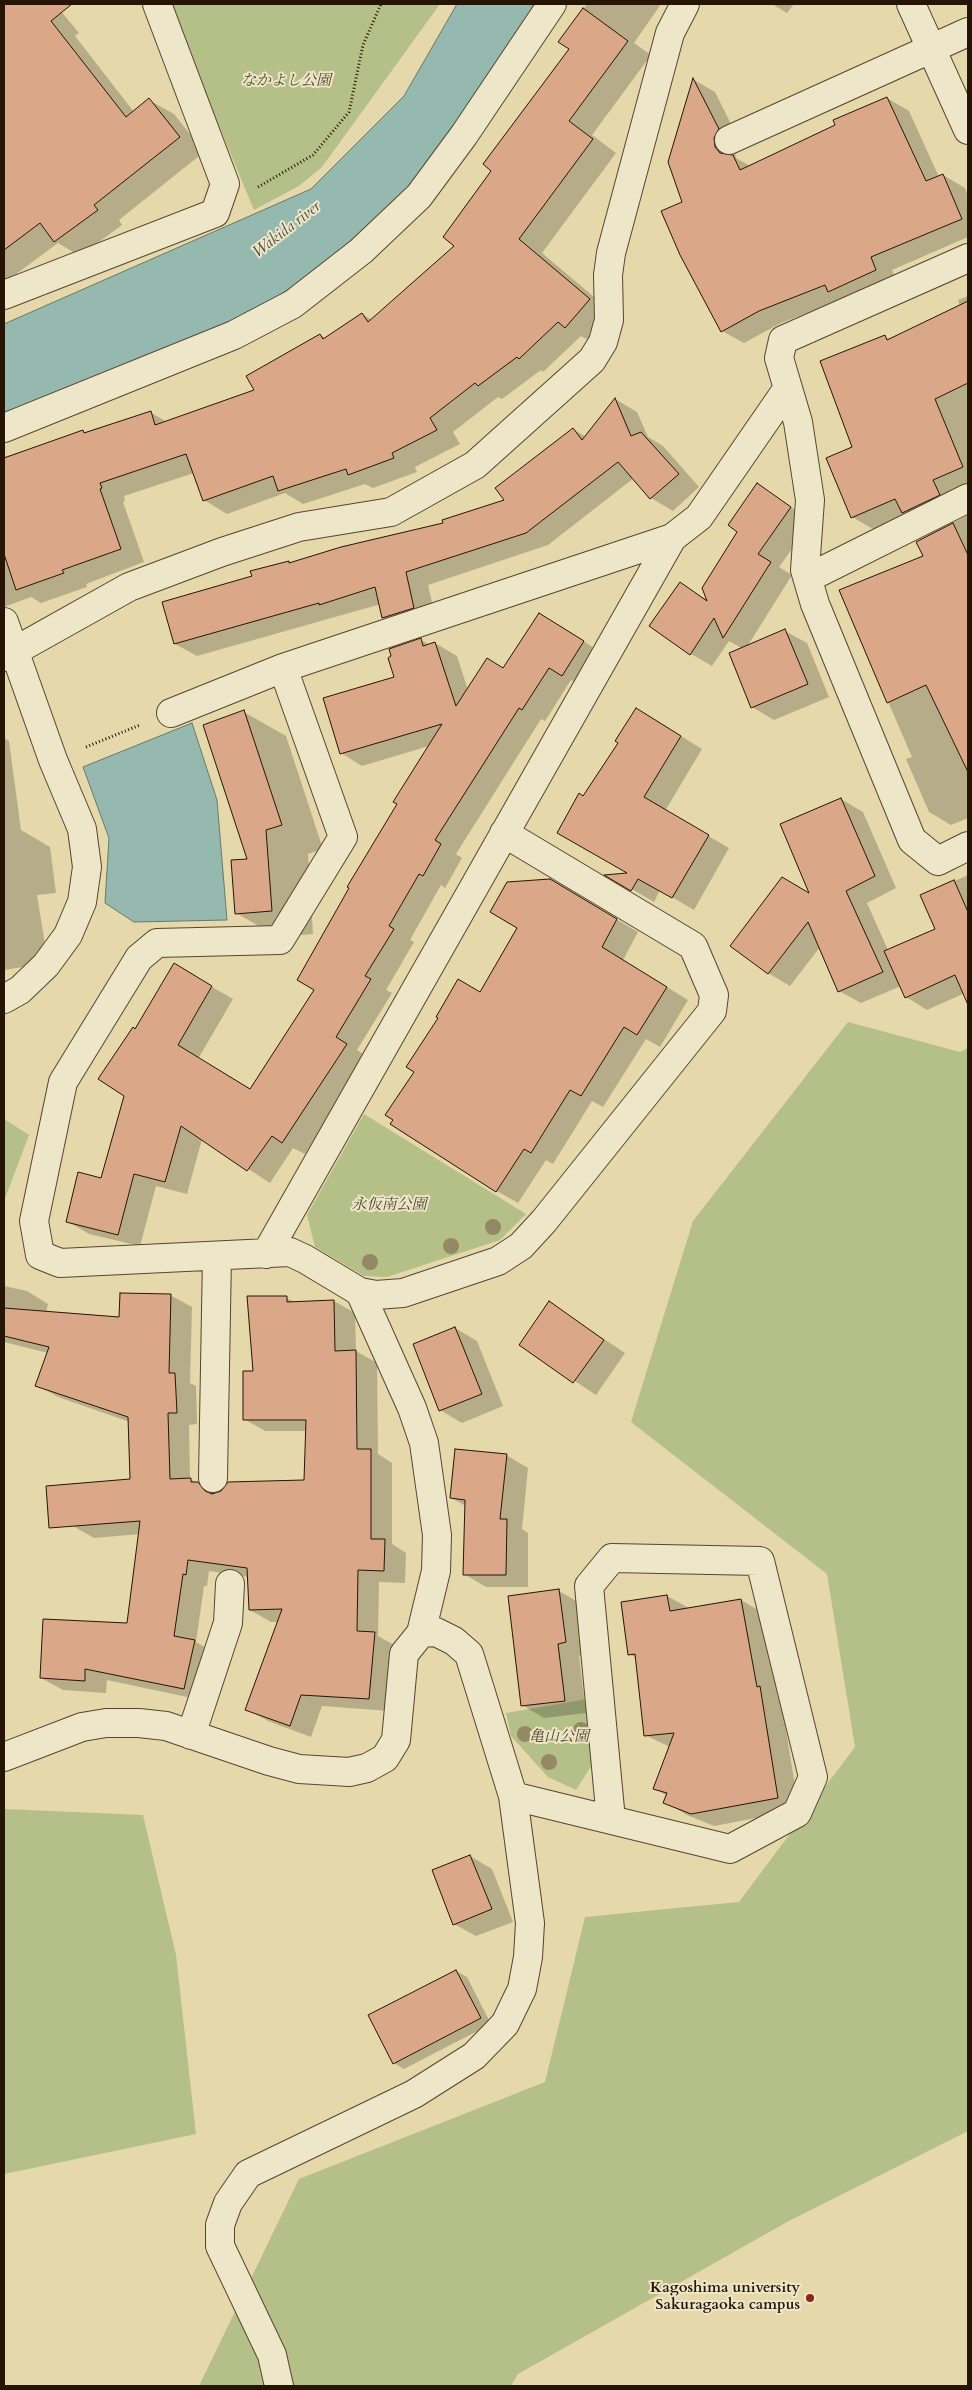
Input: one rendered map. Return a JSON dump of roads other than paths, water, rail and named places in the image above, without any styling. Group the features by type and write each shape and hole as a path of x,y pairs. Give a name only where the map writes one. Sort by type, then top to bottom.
{"street":[{"path":"4,295 215,213 225,184 157,4"},
{"path":"4,428 234,335 293,304 362,250 419,196 464,135 552,4"},
{"path":"9,654 129,587 299,527 391,512 475,465 592,360 602,342 609,320 608,276 611,253 670,33 685,4"},
{"path":"911,4 968,130"},
{"path":"729,140 968,32"},
{"path":"968,258 783,340 779,358 798,422 810,500 805,570 815,604 912,840 938,861 968,846"},
{"path":"171,713 283,668 672,538 699,518 788,388"},
{"path":"808,578 968,498"},
{"path":"266,1254 672,538"},
{"path":"4,622 9,654 82,830 87,867 82,902 68,935 46,964 20,990 4,999"},
{"path":"283,668 343,837 280,940 157,943 139,958 63,1082 34,1222 40,1255 60,1263 290,1252 306,1259 360,1292 376,1295 403,1292 498,1261 521,1246 544,1221 712,1011 714,996 693,946 504,833"},
{"path":"213,1478 217,1256"},
{"path":"4,1756 82,1727 106,1723 157,1725 191,1734 270,1762 299,1769 350,1772 367,1768 385,1758 396,1740 404,1654 421,1633 436,1571 437,1535 424,1444 412,1408 360,1292"},
{"path":"513,1796 611,1820 730,1849 797,1813 813,1776 760,1560 612,1558 589,1586 611,1820"},
{"path":"191,1734 228,1623 230,1584"},
{"path":"279,2386 272,2355 220,2246 220,2225 228,2202 248,2174 414,2094 474,2056 504,2024 522,1989 528,1956 530,1923 513,1796 469,1654 454,1641 436,1632 421,1633"}],"water":[{"name":"Wakida river","path":"457,4 536,4 417,187 329,265 238,320 4,413 4,324 311,189 404,96"},
{"path":"192,723 217,800 227,920 134,922 105,903 109,838 83,767"}],"place":[{"name":"Kagoshima university Sakuragaoka campus","path":"810,2298"}],"park label":[{"name":"なかよし公園","path":"286,82"},
{"name":"永仮南公園","path":"389,1206"},
{"name":"亀山公園","path":"559,1738"}]}
